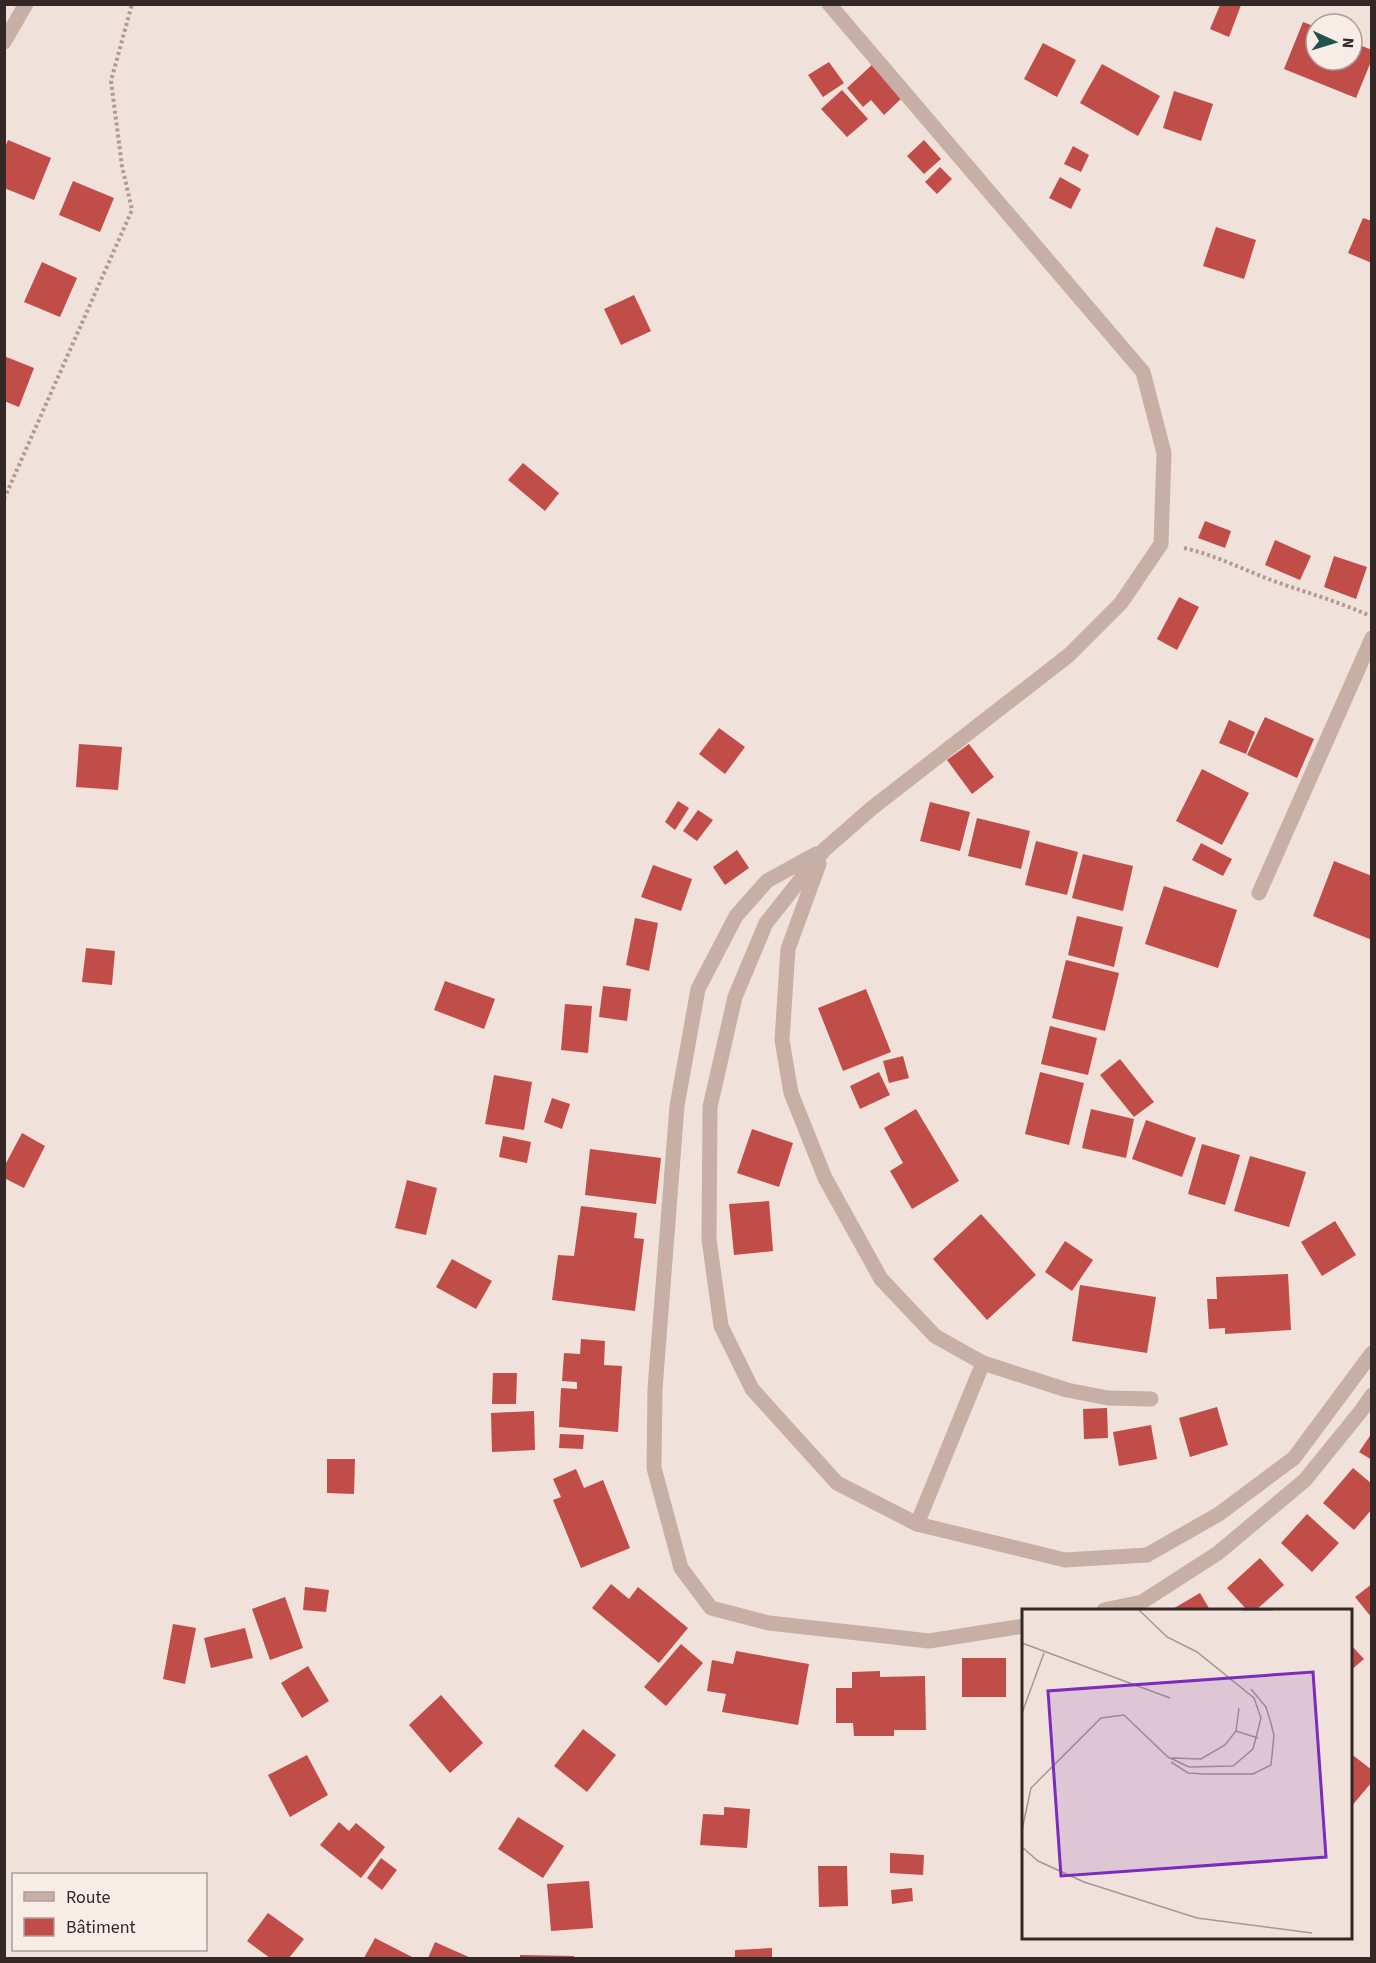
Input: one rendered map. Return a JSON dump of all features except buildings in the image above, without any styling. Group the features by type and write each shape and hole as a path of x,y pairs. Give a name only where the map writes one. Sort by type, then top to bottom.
{"street":[{"path":"4,42 26,4"},
{"path":"829,4 1143,372 1164,453 1161,544 1121,603 1069,655 872,808 824,850 766,923 735,997 710,1107 710,1250 721,1326 752,1389 837,1483 917,1524 1065,1560 1147,1555 1219,1514 1294,1458 1371,1353"},
{"path":"1259,893 1371,638"},
{"path":"824,850 788,949 782,1040 791,1093 825,1178 881,1279 935,1336 983,1363 1067,1390 1108,1398 1151,1398"},
{"path":"824,850 767,881 735,916 698,989 677,1106 655,1389 654,1468 681,1568 711,1608 769,1623 928,1641 1022,1626"},
{"path":"917,1524 983,1363"},
{"path":"1112,1609 1142,1602 1218,1553 1305,1480 1361,1411 1371,1395"}],"path":[{"path":"4,500 132,210 122,166 111,81 132,4"},
{"path":"1161,544 1207,554 1270,580 1344,604 1371,616"}]}
